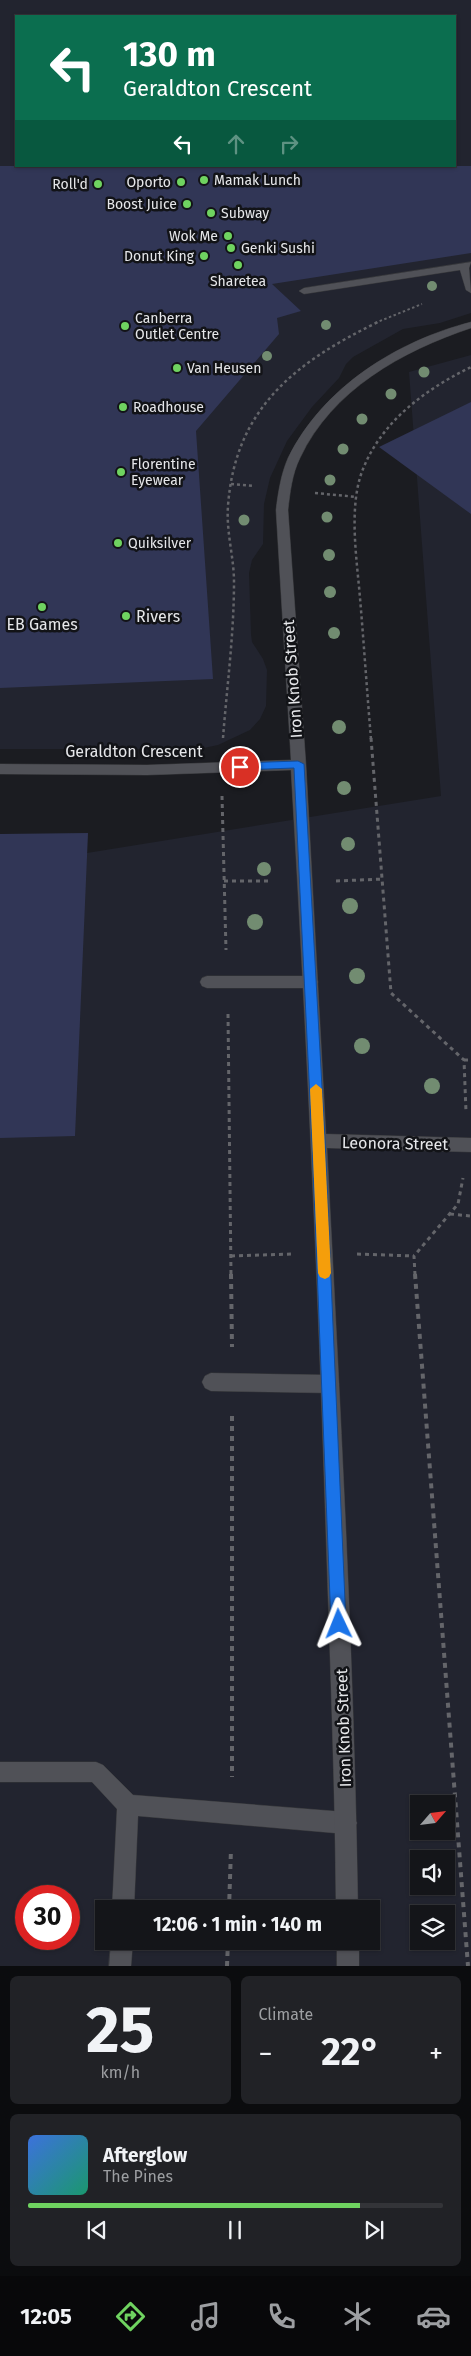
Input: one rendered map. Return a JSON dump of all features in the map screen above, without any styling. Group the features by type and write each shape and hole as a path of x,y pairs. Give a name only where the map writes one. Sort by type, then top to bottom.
{"street":[{"path":"304,291 468,266 471,290"},
{"name":"Iron Knob Street","path":"348,1900 330,1384 311,982 282,510 285,490 294,459 307,436 328,408 352,385 380,364 448,331 471,325"},
{"name":"Geraldton Crescent","path":"0,769 147,770 298,764"},
{"path":"207,982 311,982"},
{"name":"Leonora Street","path":"318,1141 469,1145"},
{"path":"210,1382 330,1384"},
{"path":"0,1772 96,1772 128,1805 232,1812 346,1823"},
{"path":"123,1900 128,1805"},
{"path":"120,1966 121,1950"},
{"path":"348,1950 348,1966"}],"path":[{"path":"229,1900 232,1812 232,1383 228,982 220,768 234,588 227,508 234,472 255,420 273,392 328,350 368,327 410,308 471,290"},
{"path":"471,367 441,382 417,398 382,436 364,463 356,492 357,560 392,993 464,1060 471,1060"},
{"path":"464,1060 469,1145 458,1204 414,1256 468,1966"},
{"path":"449,1214 471,1216"},
{"path":"227,1966 228,1950"}],"shaded area":[{"name":"Canberra Outlet Centre","path":"0,0 471,0 471,313 440,323 403,329 353,357 346,364 339,378 312,407 287,441 270,478 264,504 263,544 252,560 249,573 252,642 263,659 267,670 266,706 260,719 250,730 218,745 199,749 0,749"},
{"path":"471,355 471,1966 0,1966 0,867 441,796 409,372"}],"building":[{"name":"Canberra Outlet Centre","path":"0,166 471,166 471,253 272,284 301,311 277,318 279,334 196,431 213,679 0,688"},
{"path":"471,402 471,514 379,447"},
{"path":"88,833 75,1136 0,1138 0,834"}],"slow traffic":[{"path":"316,1089 325,1273"}],"place":[{"name":"Mamak Lunch","path":"204,180"},
{"name":"Oporto","path":"181,182"},
{"name":"Roll'd","path":"98,184"},
{"name":"Boost Juice","path":"187,204"},
{"name":"Subway","path":"211,213"},
{"name":"Wok Me","path":"228,236"},
{"name":"Genki Sushi","path":"231,248"},
{"name":"Donut King","path":"204,256"},
{"name":"Sharetea","path":"238,265"},
{"name":"Canberra Outlet Centre","path":"125,326"},
{"name":"Van Heusen","path":"177,368"},
{"name":"Roadhouse","path":"123,407"},
{"name":"Florentine Eyewear","path":"121,472"},
{"name":"Quiksilver","path":"118,543"},
{"name":"EB Games","path":"42,607"},
{"name":"Rivers","path":"126,616"}],"route":[{"path":"240,767 298,764 311,982 339,1624"}]}
